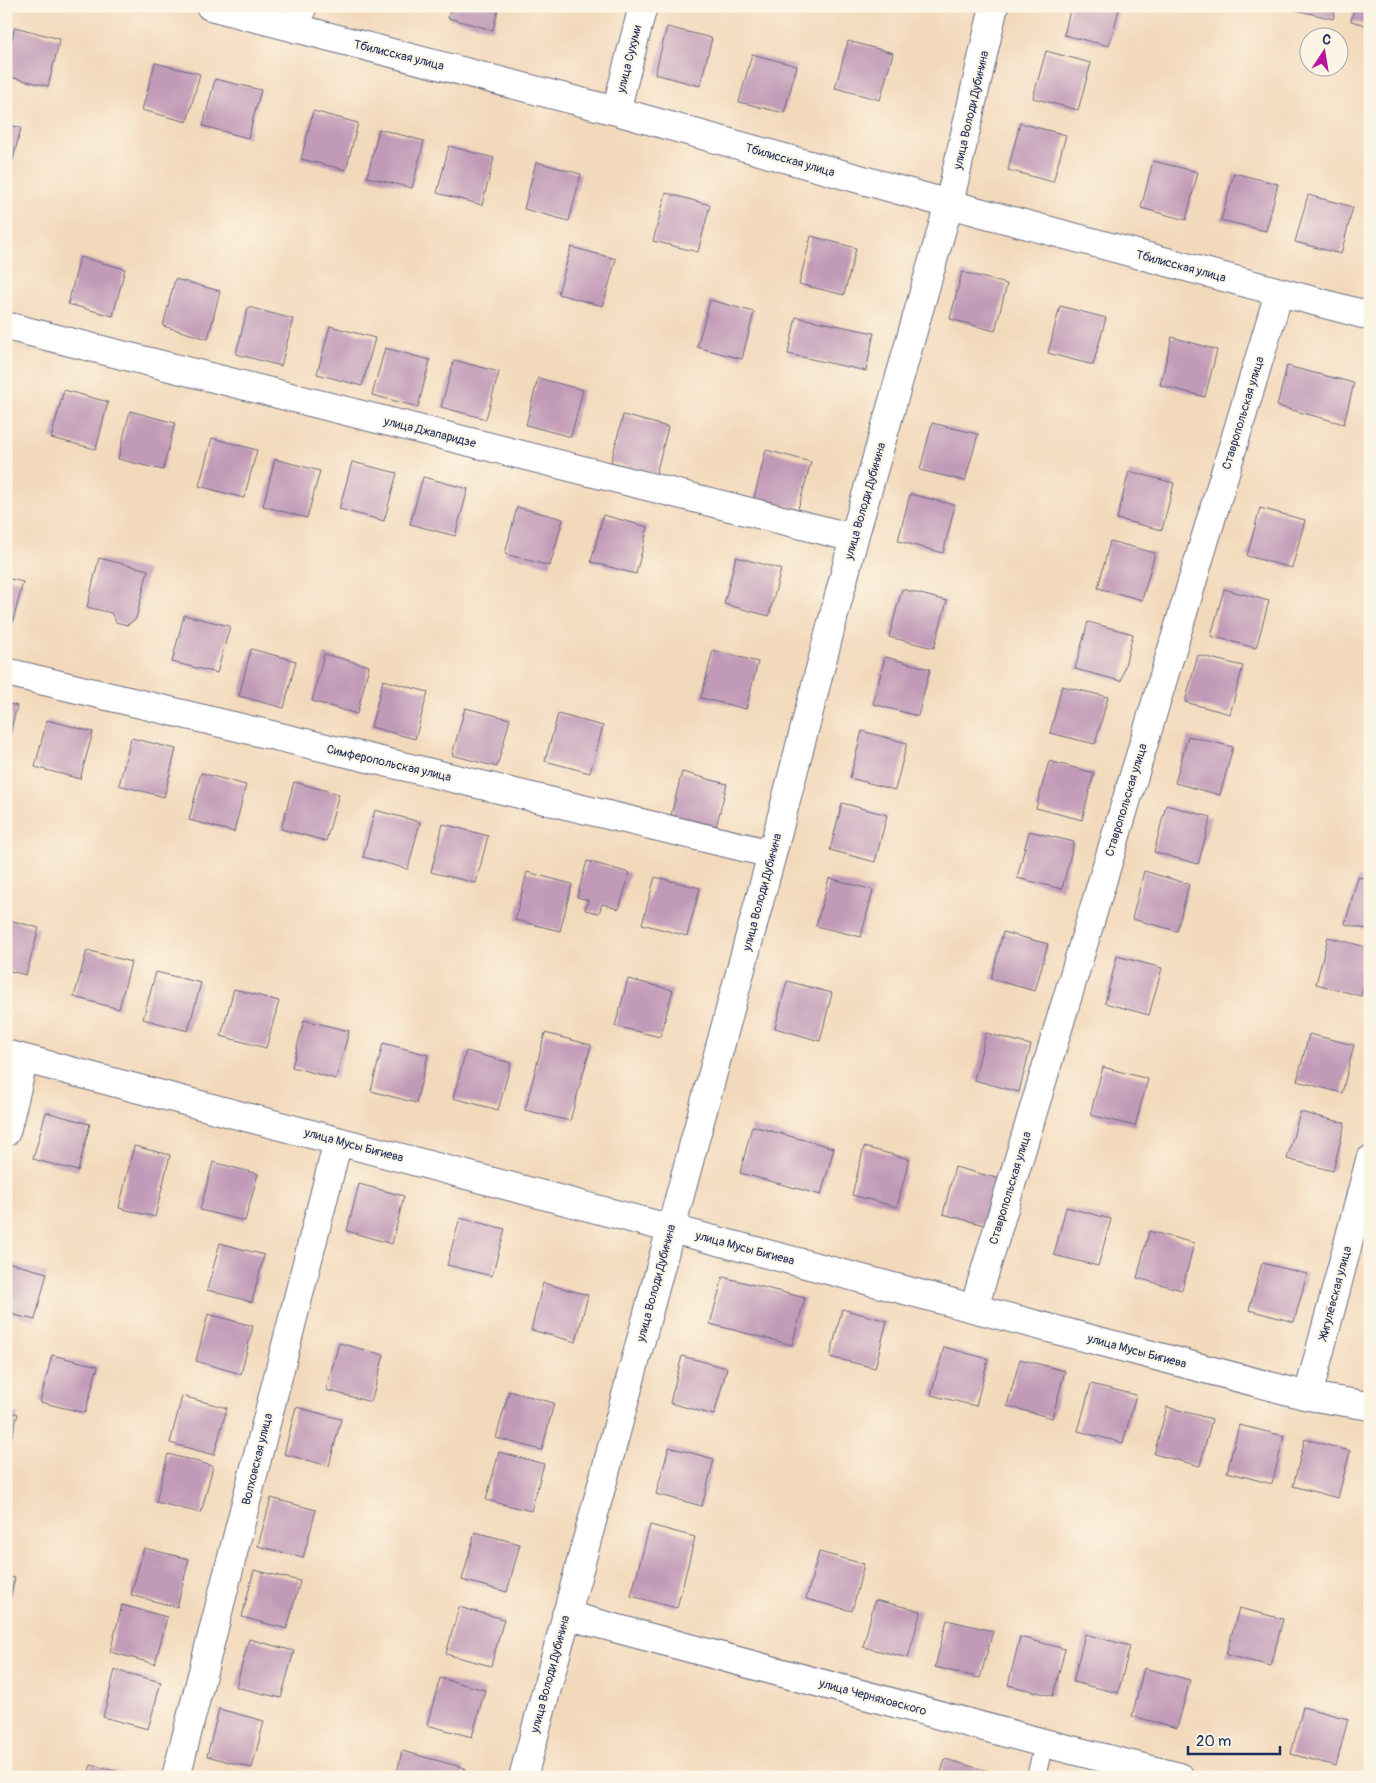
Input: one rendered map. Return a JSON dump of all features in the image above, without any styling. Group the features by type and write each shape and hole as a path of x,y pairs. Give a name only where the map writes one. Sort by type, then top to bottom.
{"street":[{"name":"Тбилисская улица","path":"210,6 300,18 616,111 949,204 1370,316"},
{"name":"улица Сухуми","path":"616,111 643,6"},
{"name":"улица Володи Дубинина","path":"523,1777 772,854 854,538 949,204 994,6"},
{"name":"Ставропольская улица","path":"974,1308 1279,293"},
{"name":"улица Джапаридзе","path":"6,326 854,538"},
{"name":"Симферопольская улица","path":"6,672 772,854"},
{"name":"улица Мусы Бигиева","path":"15,1056 1308,1396 1370,1406"},
{"path":"6,1132 15,1056"},
{"name":"Волховская улица","path":"176,1777 338,1141"},
{"name":"Жигулёвская улица","path":"1308,1396 1370,1160"},
{"name":"улица Черняховского","path":"566,1615 1044,1743 1180,1777"}],"lane":[{"path":"1036,1777 1044,1743"}],"building":[{"path":"451,6 499,6 493,30 448,18"},
{"path":"1071,6 1120,6 1109,46 1064,35"},
{"path":"1288,6 1336,6 1333,19 1288,8"},
{"path":"1355,6 1370,6 1370,26 1351,21"},
{"path":"15,27 60,39 48,86 6,76 6,61"},
{"path":"667,27 712,38 700,86 655,74"},
{"path":"848,41 893,53 880,100 835,88"},
{"path":"1046,51 1091,63 1078,110 1033,98"},
{"path":"752,54 797,66 784,113 739,102"},
{"path":"155,63 200,74 187,122 142,110"},
{"path":"215,79 261,90 248,138 203,126"},
{"path":"313,111 358,123 346,170 301,159"},
{"path":"1020,123 1066,135 1053,182 1008,170"},
{"path":"6,124 21,128 9,175 6,174"},
{"path":"379,129 424,141 412,188 367,177"},
{"path":"449,146 494,158 482,205 437,193"},
{"path":"1153,161 1198,172 1186,220 1141,208"},
{"path":"536,162 581,174 569,221 524,209"},
{"path":"1234,173 1278,184 1266,231 1221,220"},
{"path":"666,193 710,205 698,252 653,241"},
{"path":"1308,195 1353,207 1341,254 1295,242"},
{"path":"811,236 856,248 844,295 799,284"},
{"path":"571,247 616,259 603,306 558,294"},
{"path":"80,257 125,269 113,316 68,304"},
{"path":"962,272 1007,284 995,331 950,319"},
{"path":"175,279 220,291 208,339 163,326"},
{"path":"710,300 754,312 742,359 697,347"},
{"path":"1060,306 1106,318 1093,365 1048,353"},
{"path":"248,307 293,319 281,366 236,354"},
{"path":"796,317 874,333 866,371 788,354"},
{"path":"330,326 375,338 362,386 317,374"},
{"path":"1172,337 1217,350 1205,397 1160,385"},
{"path":"385,348 430,360 418,407 372,395"},
{"path":"454,360 499,372 486,419 441,407"},
{"path":"1287,366 1354,383 1344,424 1277,406"},
{"path":"538,378 583,390 571,437 526,425"},
{"path":"64,390 108,402 96,449 51,438"},
{"path":"130,411 175,423 163,470 118,459"},
{"path":"623,415 668,427 656,474 611,462"},
{"path":"932,423 978,434 965,481 920,470"},
{"path":"1370,424 1370,439 1365,438"},
{"path":"212,438 257,450 244,498 199,486"},
{"path":"766,450 811,462 798,509 754,498"},
{"path":"275,459 320,471 307,518 263,506"},
{"path":"352,462 397,473 384,521 339,509"},
{"path":"1129,471 1174,483 1162,530 1117,519"},
{"path":"423,477 468,489 455,536 410,524"},
{"path":"910,494 955,505 943,553 898,541"},
{"path":"517,507 563,519 550,566 505,554"},
{"path":"1260,508 1305,520 1292,568 1247,556"},
{"path":"603,515 648,527 636,574 591,562"},
{"path":"1110,541 1155,553 1142,600 1098,588"},
{"path":"736,557 781,569 769,616 724,604"},
{"path":"99,558 148,570 136,619 127,625 116,622 111,613 87,607"},
{"path":"6,578 23,582 11,629 6,628"},
{"path":"902,589 947,601 934,648 889,637"},
{"path":"1224,589 1269,601 1256,648 1211,636"},
{"path":"184,615 230,626 217,673 172,662"},
{"path":"1088,622 1133,634 1121,681 1075,669"},
{"path":"251,649 296,661 284,708 239,696"},
{"path":"713,650 758,662 746,709 701,698"},
{"path":"324,654 369,666 357,714 312,701"},
{"path":"1198,655 1243,666 1230,714 1185,702"},
{"path":"885,657 930,669 918,716 873,704"},
{"path":"383,680 428,692 415,739 371,727"},
{"path":"1062,686 1108,697 1095,744 1050,733"},
{"path":"6,703 17,706 7,745 6,745"},
{"path":"465,708 510,719 497,767 452,755"},
{"path":"558,714 603,726 590,773 545,761"},
{"path":"47,720 93,732 80,779 35,767"},
{"path":"862,731 907,743 895,790 850,778"},
{"path":"1188,736 1233,747 1220,795 1175,783"},
{"path":"131,738 176,749 164,797 119,785"},
{"path":"1049,761 1094,773 1082,820 1036,808"},
{"path":"682,772 727,784 715,831 670,819"},
{"path":"201,773 246,785 234,832 189,820"},
{"path":"294,782 339,794 326,841 281,829"},
{"path":"842,803 887,815 875,862 830,850"},
{"path":"1166,805 1211,817 1198,864 1154,852"},
{"path":"375,810 420,822 408,869 363,857"},
{"path":"443,824 488,836 476,883 431,872"},
{"path":"1029,831 1074,842 1062,889 1017,878"},
{"path":"587,861 630,873 619,909 602,904 599,913 585,910 588,900 577,897"},
{"path":"1144,871 1189,884 1177,931 1132,919"},
{"path":"527,872 572,884 560,931 515,920"},
{"path":"655,877 700,888 687,936 642,924"},
{"path":"1358,877 1370,880 1370,930 1345,924"},
{"path":"829,878 873,890 861,937 816,926"},
{"path":"6,919 39,928 26,975 6,970"},
{"path":"1003,932 1048,944 1035,991 991,979"},
{"path":"1328,937 1370,948 1370,962 1361,996 1316,984"},
{"path":"87,950 131,962 119,1009 74,997"},
{"path":"1117,956 1162,968 1149,1015 1105,1003"},
{"path":"156,972 201,983 188,1031 143,1019"},
{"path":"628,979 673,990 660,1037 615,1026"},
{"path":"787,981 832,993 820,1041 775,1028"},
{"path":"234,989 279,1001 266,1048 221,1036"},
{"path":"304,1020 349,1031 336,1079 292,1067"},
{"path":"545,1033 591,1045 570,1121 525,1110"},
{"path":"986,1033 1031,1045 1019,1092 974,1080"},
{"path":"1309,1034 1354,1045 1342,1093 1297,1081"},
{"path":"383,1043 428,1055 416,1103 371,1091"},
{"path":"466,1051 511,1063 498,1110 453,1098"},
{"path":"1103,1067 1148,1079 1135,1126 1090,1115"},
{"path":"46,1112 90,1124 78,1171 33,1159"},
{"path":"1300,1112 1345,1123 1333,1171 1287,1159"},
{"path":"752,1126 834,1148 821,1195 740,1173"},
{"path":"134,1146 170,1155 155,1217 119,1208"},
{"path":"864,1147 909,1159 897,1207 852,1195"},
{"path":"213,1162 258,1174 245,1221 200,1210"},
{"path":"955,1167 1000,1179 988,1226 943,1214"},
{"path":"359,1184 404,1196 392,1244 347,1231"},
{"path":"1066,1207 1111,1219 1098,1266 1054,1255"},
{"path":"460,1218 505,1229 492,1276 447,1265"},
{"path":"1149,1231 1194,1243 1182,1290 1137,1278"},
{"path":"220,1243 264,1255 252,1302 207,1290"},
{"path":"6,1262 47,1273 35,1320 6,1313"},
{"path":"1262,1263 1307,1274 1294,1322 1249,1310"},
{"path":"723,1277 805,1298 792,1345 710,1324"},
{"path":"543,1283 588,1295 576,1342 531,1330"},
{"path":"842,1309 887,1321 875,1368 830,1357"},
{"path":"208,1314 253,1326 241,1374 196,1361"},
{"path":"339,1343 384,1355 371,1402 326,1390"},
{"path":"944,1347 988,1359 976,1406 931,1395"},
{"path":"52,1355 98,1366 85,1413 40,1402"},
{"path":"682,1356 727,1368 714,1415 670,1403"},
{"path":"1020,1359 1065,1371 1052,1418 1007,1406"},
{"path":"1091,1384 1136,1395 1123,1443 1078,1431"},
{"path":"509,1391 554,1403 542,1450 496,1438"},
{"path":"182,1396 227,1408 214,1455 170,1443"},
{"path":"296,1407 341,1419 329,1466 284,1454"},
{"path":"1167,1407 1212,1419 1200,1466 1154,1454"},
{"path":"6,1411 18,1414 7,1454 6,1454"},
{"path":"1239,1425 1284,1436 1272,1484 1227,1472"},
{"path":"1305,1439 1350,1451 1338,1498 1293,1486"},
{"path":"669,1447 714,1459 702,1506 656,1494"},
{"path":"499,1452 544,1464 531,1511 486,1500"},
{"path":"168,1454 213,1466 201,1513 156,1502"},
{"path":"271,1498 316,1510 303,1558 258,1546"},
{"path":"650,1525 695,1537 677,1608 631,1596"},
{"path":"475,1532 520,1544 507,1592 462,1580"},
{"path":"144,1548 189,1559 177,1607 131,1595"},
{"path":"819,1552 864,1564 852,1611 806,1599"},
{"path":"254,1570 300,1581 287,1629 242,1617"},
{"path":"6,1576 15,1578 7,1609 6,1609"},
{"path":"875,1600 921,1611 908,1658 863,1647"},
{"path":"122,1605 167,1617 155,1664 110,1652"},
{"path":"459,1607 504,1619 491,1666 446,1654"},
{"path":"1239,1608 1283,1619 1271,1666 1226,1655"},
{"path":"947,1620 993,1631 980,1678 935,1667"},
{"path":"1085,1634 1130,1646 1118,1693 1073,1682"},
{"path":"1020,1637 1065,1649 1053,1696 1008,1685"},
{"path":"249,1639 294,1651 281,1698 236,1687"},
{"path":"1144,1668 1190,1680 1177,1728 1132,1716"},
{"path":"115,1670 161,1682 148,1729 103,1717"},
{"path":"440,1678 485,1690 472,1737 427,1725"},
{"path":"1303,1707 1348,1719 1336,1766 1291,1754"},
{"path":"219,1709 264,1721 252,1768 207,1756"},
{"path":"402,1751 465,1768 462,1777 396,1777"},
{"path":"945,1759 1002,1775 1002,1777 940,1777"},
{"path":"91,1765 134,1776 134,1777 87,1777"}]}
